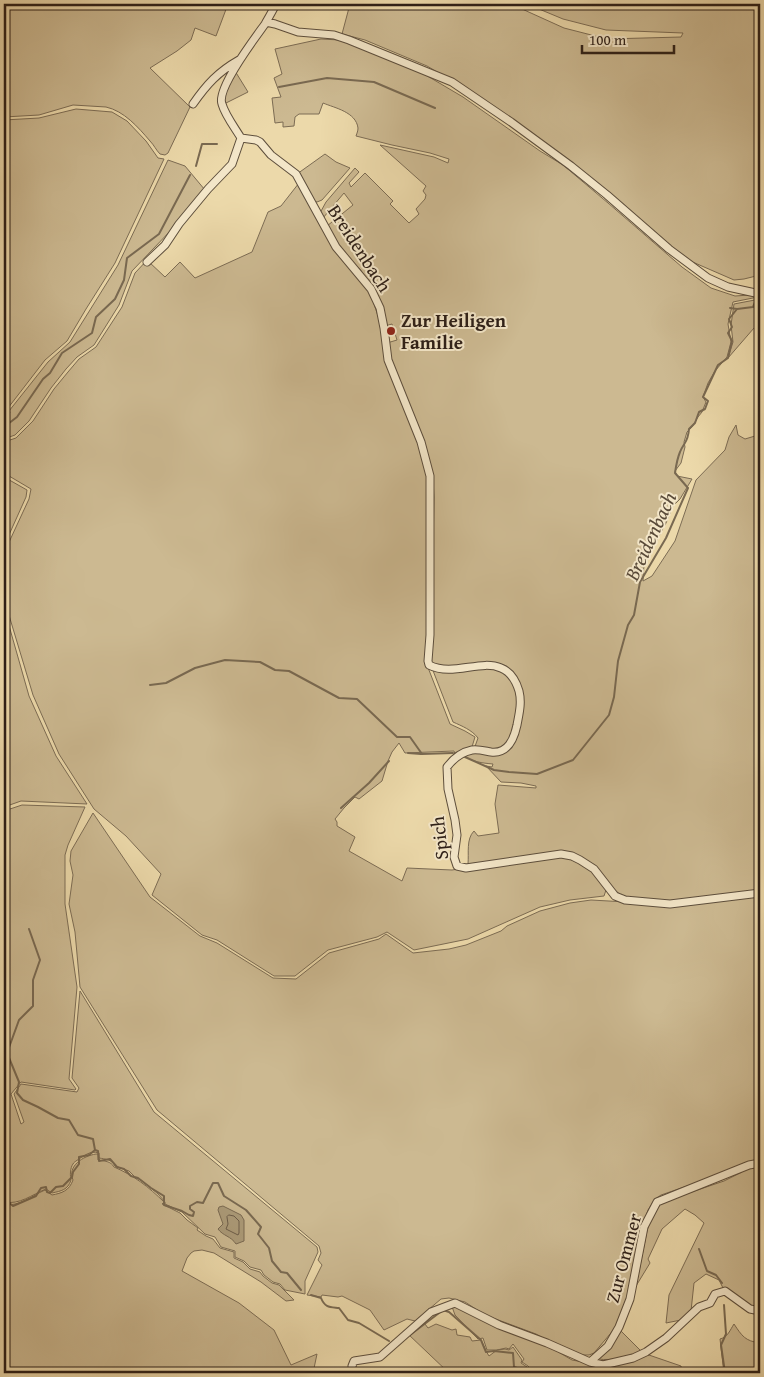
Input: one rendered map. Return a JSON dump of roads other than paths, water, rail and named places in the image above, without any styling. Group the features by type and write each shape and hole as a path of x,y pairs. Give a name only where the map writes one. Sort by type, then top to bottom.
{"street":[{"path":"146,262 165,245 208,189 232,164 241,138 221,104 221,96 248,45 266,22 276,4"},
{"path":"266,22 298,32 334,35 452,82 571,166 669,249 708,278 728,287 760,294"},
{"path":"193,104 212,78 240,59"},
{"name":"Breidenbach","path":"241,138 260,142 270,155 296,174 336,247 371,289 380,308 388,360 420,442 430,476 430,635 428,661 429,665 436,669"},
{"name":"Spich","path":"436,669 499,667 512,676 520,698 515,734 510,745 504,750 494,752 472,750 462,753 447,766 448,789 456,820 457,844 454,857 457,866 466,868 561,854 572,856 594,869 615,896 625,900 670,904 760,893"},
{"name":"Zur Ommer","path":"590,1362 608,1346 619,1328 630,1299 644,1226 657,1202 749,1165 760,1163"},
{"path":"352,1366 354,1361 380,1357 432,1312 455,1303 499,1325 548,1342 590,1362 603,1365 633,1358 646,1352 666,1338 699,1307 710,1303 715,1294 725,1291 750,1308 760,1311"}],"water":[{"path":"223,1206 241,1215 244,1220 244,1241 236,1244 218,1229 223,1224 218,1210 219,1207"}],"waterway":[{"path":"279,87 327,78 374,82 435,108"},
{"path":"196,166 202,144 217,144"},
{"path":"4,427 17,417 43,379 50,373 62,353 92,333 96,317 115,299 124,280 127,258 159,234 190,175"},
{"name":"Breidenbach","path":"465,757 494,770 537,774 573,760 609,715 614,697 618,661 628,625 634,615 640,582 666,538 688,488 675,473 681,449 687,440 689,429 695,423 699,412 705,409 708,401 703,397 718,365 728,358 732,341 728,333 732,327 729,319 737,309 753,307 756,300"},
{"name":"Breidenbach","path":"730,308 737,309"},
{"name":"Breidenbach","path":"150,685 166,683 195,668 225,660 260,662 275,670 289,671 339,698 357,699 397,737 410,737 422,754 453,753"},
{"path":"408,753 421,754"},
{"path":"341,808 369,783 389,761"},
{"path":"29,929 40,960 33,980 33,1006 19,1020 7,1053 19,1082 17,1093 23,1100 58,1118 69,1120 78,1135 93,1139 95,1150"},
{"path":"4,1047 7,1053"},
{"path":"4,1202 7,1201 13,1206 36,1196 41,1188 46,1187 47,1192 50,1193 56,1187 63,1186 72,1177 79,1164 79,1157 89,1155 95,1150 98,1151 99,1161 110,1159 117,1167 124,1169 131,1176 138,1178 164,1196 164,1205 189,1215 193,1216 194,1212 190,1209 190,1206 197,1202 203,1203 213,1183 218,1183 224,1196 246,1210 261,1227 258,1234 269,1248 272,1261 281,1272 287,1273 301,1290"},
{"path":"699,1249 707,1271 716,1275 722,1283"},
{"path":"311,1295 321,1298 324,1304 328,1306 339,1308 348,1320 359,1323 389,1341"},
{"path":"724,1305 726,1334 721,1345 725,1373"},
{"path":"410,1335 443,1310 449,1312 481,1340 486,1352 513,1353 514,1367 528,1373"}],"place":[{"name":"Zur Heiligen Familie","path":"391,331"}]}
